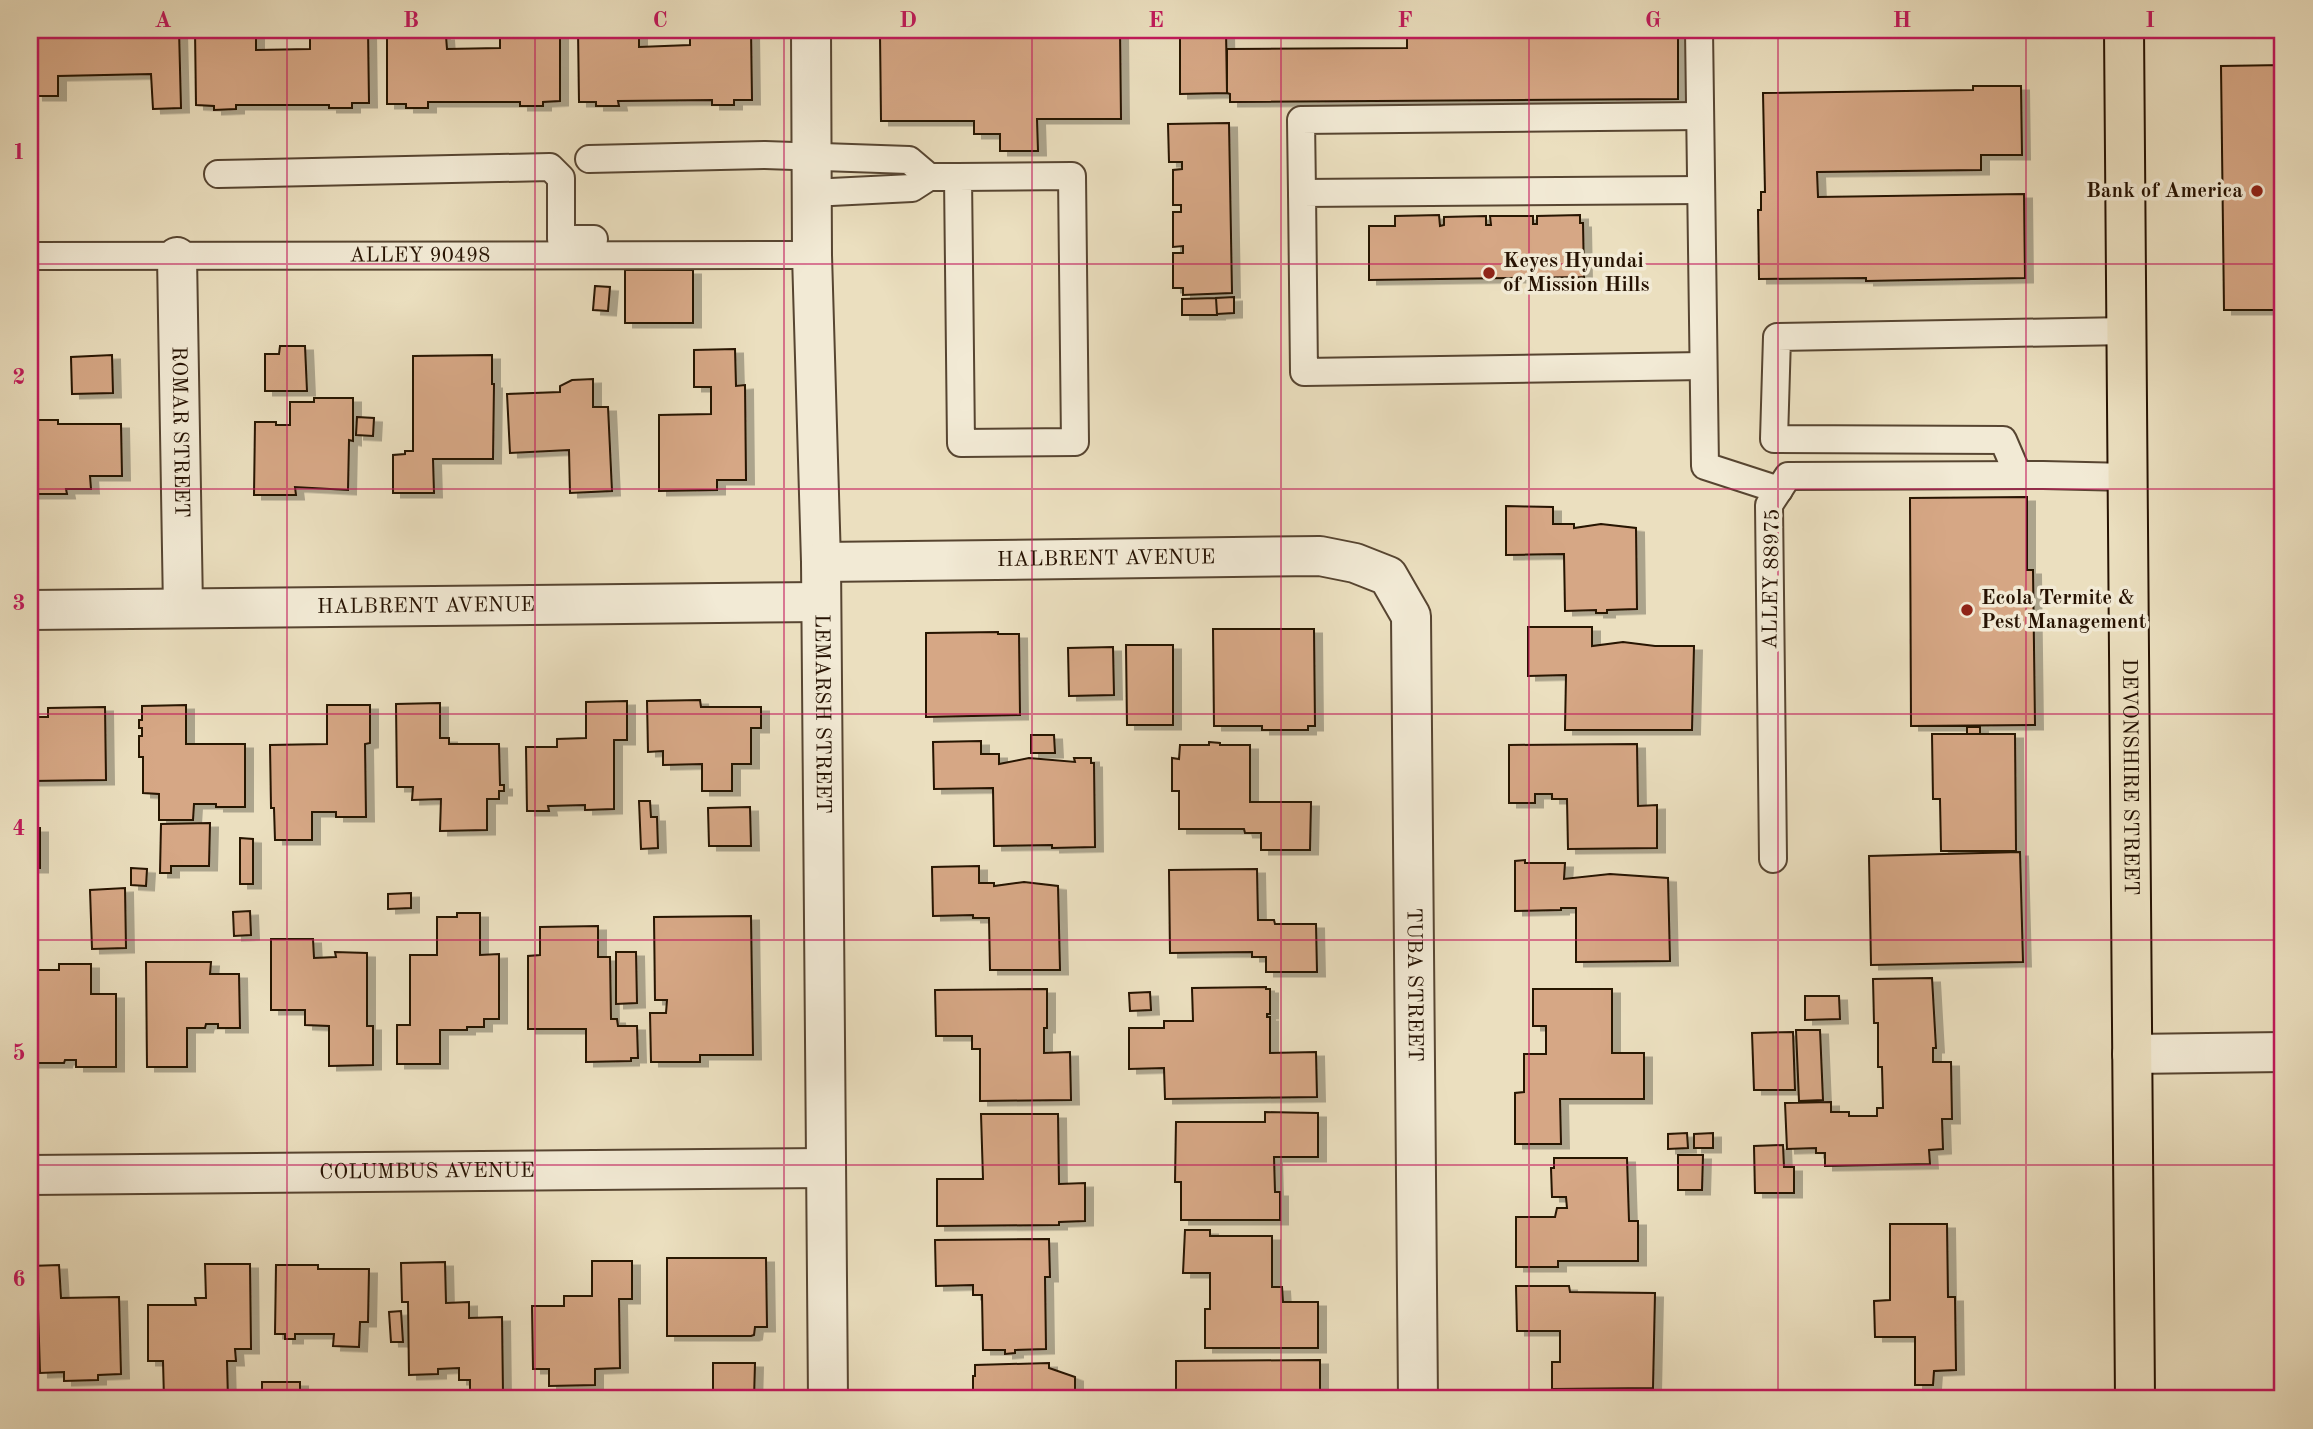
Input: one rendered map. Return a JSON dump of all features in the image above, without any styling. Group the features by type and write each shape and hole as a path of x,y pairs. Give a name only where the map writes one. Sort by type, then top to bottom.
{"main road":[{"name":"DEVONSHIRE STREET","path":"2124,30 2135,1399"}],"street":[{"name":"LEMARSH STREET","path":"811,30 812,247 821,562 828,1399"},
{"name":"ROMAR STREET","path":"177,257 183,608"},
{"name":"HALBRENT AVENUE","path":"821,562 1320,556 1355,563 1388,576"},
{"name":"TUBA STREET","path":"1388,576 1411,616 1418,1399"},
{"name":"HALBRENT AVENUE","path":"30,610 821,602"},
{"path":"2132,1054 2283,1052"},
{"name":"COLUMBUS AVENUE","path":"30,1175 826,1168"}],"lane":[{"path":"1699,30 1705,466 1779,490"},
{"path":"1700,116 1635,108 1301,120 1304,372 1703,366"},
{"path":"589,159 765,155 811,175 912,188 929,177 1072,176 1075,442 961,443 958,177"},
{"path":"811,175 909,160 929,177"},
{"path":"218,174 550,167 561,178 561,239 812,247"},
{"path":"1302,193 1701,190"},
{"name":"ALLEY 90498","path":"30,256 177,257 812,247"},
{"path":"2018,475 2003,440 1774,439 1777,337 2127,331"},
{"name":"ALLEY 88975","path":"1773,859 1769,505 1788,476 2128,477"}],"building":[{"path":"30,30 179,30 181,108 153,109 151,74 58,76 58,96 35,96 34,73 30,74"},
{"path":"195,30 250,30 250,35 256,35 256,50 310,49 310,34 314,34 314,30 368,30 369,103 352,103 352,108 329,108 329,105 236,105 236,109 214,110 214,106 196,105"},
{"path":"387,30 442,30 442,36 446,36 447,49 500,48 500,32 505,30 560,30 560,101 543,102 543,106 520,106 520,102 428,102 428,108 406,108 406,104 387,104"},
{"path":"578,30 633,30 639,32 639,47 690,45 690,30 751,30 752,100 734,100 734,105 712,105 712,100 618,101 619,106 596,106 596,102 579,102"},
{"path":"896,30 985,30 985,36 1035,36 1035,30 1120,30 1121,119 1037,119 1038,151 1000,151 1000,134 974,134 974,121 881,121 880,34 896,35"},
{"path":"1180,30 1226,30 1227,93 1180,94"},
{"path":"1407,30 1678,30 1678,99 1230,102 1230,94 1227,93 1227,49 1407,48"},
{"path":"2283,65 2283,310 2224,310 2221,66"},
{"path":"1973,86 2021,86 2022,155 1981,155 1981,170 1817,172 1818,197 2024,194 2025,278 1866,281 1866,278 1759,279 1758,210 1761,210 1761,192 1765,192 1763,93 1973,90"},
{"path":"1229,123 1232,293 1183,295 1183,288 1173,288 1173,253 1183,253 1183,246 1173,247 1173,212 1181,212 1181,205 1173,205 1173,170 1182,169 1182,162 1169,162 1168,124"},
{"path":"1439,215 1440,226 1444,225 1444,217 1486,216 1486,225 1491,225 1490,216 1533,216 1533,224 1537,224 1537,216 1580,215 1580,223 1583,223 1584,277 1369,280 1369,226 1395,226 1395,216"},
{"path":"625,270 693,270 693,323 625,323"},
{"path":"595,286 610,287 608,311 593,310"},
{"path":"1234,297 1234,313 1217,314 1216,298"},
{"path":"1216,298 1217,315 1182,315 1182,299"},
{"path":"280,346 305,346 307,391 265,391 265,354 279,354"},
{"path":"735,349 736,386 745,385 746,480 717,480 717,490 659,491 659,415 711,414 711,387 694,387 694,350"},
{"path":"112,355 113,393 72,394 71,357"},
{"path":"492,355 493,459 433,459 434,493 393,493 393,455 413,451 413,356"},
{"path":"593,379 593,407 608,407 612,491 570,493 569,450 510,453 507,394 560,392 560,386 572,380"},
{"path":"314,398 353,398 353,441 349,440 348,490 295,487 296,495 254,495 255,422 290,425 290,402 314,402"},
{"path":"357,417 374,418 373,436 356,435"},
{"path":"30,420 58,420 58,424 121,424 122,476 90,476 91,489 66,489 67,494 30,494"},
{"path":"2027,497 2027,570 2033,570 2035,725 1911,726 1910,498"},
{"path":"1506,506 1553,507 1553,524 1574,524 1574,528 1601,524 1636,528 1637,609 1607,610 1607,613 1596,613 1596,610 1565,611 1564,554 1506,555"},
{"path":"1528,627 1592,627 1592,646 1623,642 1655,646 1694,646 1692,730 1565,730 1566,675 1528,676"},
{"path":"1213,629 1314,629 1315,726 1308,726 1308,730 1262,730 1262,726 1214,726"},
{"path":"926,633 1019,634 1020,715 926,717"},
{"path":"1126,645 1173,645 1173,725 1127,725"},
{"path":"1113,647 1114,695 1069,696 1068,648"},
{"path":"700,700 701,707 761,707 761,728 751,728 751,764 732,764 732,791 702,791 702,764 663,765 663,751 648,752 647,701"},
{"path":"627,701 627,740 614,740 614,809 585,810 585,805 548,806 549,811 527,811 526,747 557,747 557,739 586,738 586,702"},
{"path":"440,703 440,738 449,738 449,744 499,744 500,785 504,785 504,791 499,791 499,799 487,799 487,830 440,831 441,799 412,800 413,787 397,787 396,704"},
{"path":"186,705 186,744 245,744 245,807 194,804 193,820 159,820 159,794 143,793 143,757 139,757 139,736 142,736 142,728 139,728 139,720 142,720 142,706"},
{"path":"327,705 370,705 370,743 365,744 366,817 336,817 336,812 312,812 312,840 275,840 274,808 271,808 270,745 327,744"},
{"path":"105,707 106,780 30,781 30,717 48,717 48,708"},
{"path":"1967,727 1980,727 1980,734 1967,734"},
{"path":"1932,734 2015,734 2016,851 1941,851 1940,799 1933,799"},
{"path":"1031,735 1054,735 1055,753 1031,753"},
{"path":"981,741 981,754 999,754 999,764 1029,758 1075,762 1074,758 1091,758 1091,763 1094,763 1095,847 994,846 993,788 934,789 933,742"},
{"path":"1209,742 1220,745 1250,745 1250,802 1311,802 1310,850 1261,850 1261,833 1245,833 1244,829 1179,829 1179,791 1172,791 1172,758 1179,759 1180,745 1209,745"},
{"path":"1637,744 1638,806 1657,805 1657,848 1568,849 1567,799 1552,799 1552,794 1535,794 1535,803 1509,803 1509,745"},
{"path":"639,801 650,801 651,817 657,817 658,848 641,849"},
{"path":"750,807 751,846 709,846 708,808"},
{"path":"210,823 209,866 171,866 171,873 160,873 161,824"},
{"path":"30,828 40,828 40,868 30,868"},
{"path":"240,838 253,839 253,884 240,884"},
{"path":"2020,852 2023,962 1871,965 1869,856"},
{"path":"1525,860 1525,863 1565,863 1564,879 1610,874 1668,878 1670,961 1576,962 1576,908 1515,911 1515,861"},
{"path":"979,866 979,883 994,883 994,886 1024,882 1058,886 1060,970 990,970 989,918 973,918 973,915 933,916 932,867"},
{"path":"131,868 147,869 146,886 131,885"},
{"path":"1257,869 1258,920 1274,920 1275,924 1316,924 1317,972 1266,972 1266,957 1252,957 1252,952 1170,953 1169,870"},
{"path":"125,888 126,948 92,949 90,890"},
{"path":"411,893 411,908 388,909 388,894"},
{"path":"250,911 251,935 234,936 233,912"},
{"path":"457,913 480,913 480,955 499,954 499,1019 484,1019 484,1027 440,1030 440,1064 397,1064 397,1025 410,1025 410,955 437,955 437,917 457,917"},
{"path":"751,916 753,1055 700,1055 700,1062 651,1062 650,1013 666,1013 667,1000 655,1000 654,917"},
{"path":"598,926 598,957 610,957 611,1019 617,1019 618,1026 637,1026 638,1058 631,1058 631,1061 586,1062 586,1029 528,1029 528,956 540,955 540,927"},
{"path":"271,939 313,939 314,958 336,957 335,952 367,953 367,1026 373,1026 373,1065 329,1066 329,1026 305,1025 305,1010 271,1010"},
{"path":"616,952 636,952 637,1003 616,1004"},
{"path":"146,962 211,962 210,974 239,974 240,1028 218,1028 218,1024 206,1024 205,1028 187,1028 187,1067 147,1067"},
{"path":"59,964 91,964 91,994 116,994 116,1067 76,1067 76,1060 65,1060 64,1063 30,1063 30,970 59,970"},
{"path":"1932,978 1936,1048 1933,1048 1933,1062 1951,1062 1952,1119 1942,1119 1943,1149 1929,1150 1930,1164 1825,1166 1825,1153 1816,1153 1816,1148 1787,1149 1785,1103 1831,1102 1831,1112 1849,1112 1849,1116 1877,1116 1877,1108 1883,1108 1882,1067 1878,1067 1878,1023 1874,1023 1873,979"},
{"path":"1192,988 1270,989 1270,1014 1267,1014 1267,1017 1270,1017 1270,1053 1316,1052 1317,1097 1165,1099 1164,1068 1129,1069 1129,1028 1164,1028 1164,1021 1193,1021"},
{"path":"1047,989 1044,1053 1070,1052 1071,1100 980,1101 980,1049 972,1049 972,1036 936,1036 935,990"},
{"path":"1533,989 1612,989 1612,1053 1644,1053 1644,1099 1560,1099 1561,1144 1515,1144 1515,1093 1524,1092 1524,1054 1546,1054 1546,1026 1533,1026"},
{"path":"1150,992 1151,1010 1130,1011 1129,993"},
{"path":"1805,996 1839,996 1840,1019 1805,1020"},
{"path":"1796,1030 1820,1030 1823,1100 1799,1101"},
{"path":"1793,1032 1795,1090 1754,1090 1752,1033"},
{"path":"1265,1112 1318,1113 1318,1157 1274,1157 1275,1192 1280,1192 1280,1220 1181,1220 1181,1182 1175,1182 1176,1122 1265,1122"},
{"path":"981,1114 1058,1114 1059,1184 1085,1183 1085,1221 1059,1222 1059,1225 937,1226 937,1179 983,1179"},
{"path":"1687,1133 1688,1148 1668,1149 1668,1134"},
{"path":"1713,1133 1713,1148 1694,1148 1694,1134"},
{"path":"1783,1145 1784,1167 1794,1167 1794,1193 1755,1193 1754,1146"},
{"path":"1678,1155 1703,1155 1702,1190 1678,1190"},
{"path":"1554,1158 1627,1158 1629,1221 1638,1221 1638,1261 1558,1261 1558,1267 1516,1267 1516,1217 1555,1217 1557,1208 1567,1208 1566,1197 1552,1197 1551,1168 1554,1168"},
{"path":"1890,1224 1947,1224 1948,1297 1955,1297 1956,1370 1934,1371 1933,1385 1915,1385 1915,1337 1875,1337 1874,1301 1890,1300"},
{"path":"1185,1230 1210,1230 1210,1236 1272,1236 1272,1287 1282,1287 1283,1302 1318,1302 1318,1348 1205,1348 1205,1309 1210,1309 1210,1273 1183,1273"},
{"path":"1049,1239 1050,1277 1045,1277 1046,1349 1015,1350 1015,1353 1005,1354 1005,1350 983,1350 982,1295 973,1295 973,1285 936,1286 935,1240"},
{"path":"667,1258 766,1258 767,1327 755,1327 754,1335 751,1336 667,1336"},
{"path":"592,1261 632,1261 632,1299 619,1299 620,1368 595,1369 595,1385 549,1386 549,1369 533,1369 532,1306 564,1306 564,1296 592,1296"},
{"path":"445,1262 446,1303 469,1302 469,1318 502,1317 503,1394 470,1395 470,1380 459,1380 459,1368 438,1369 438,1374 409,1375 408,1302 402,1302 401,1263"},
{"path":"205,1264 250,1264 251,1349 235,1349 236,1361 227,1361 228,1399 164,1399 163,1361 148,1361 148,1305 196,1305 195,1298 206,1298"},
{"path":"59,1265 61,1298 119,1297 121,1374 98,1375 98,1380 64,1381 64,1372 40,1373 38,1309 30,1309 30,1266"},
{"path":"276,1265 318,1265 318,1269 369,1269 368,1322 360,1322 359,1347 333,1346 334,1334 295,1334 295,1339 285,1339 285,1334 275,1334"},
{"path":"1516,1286 1569,1286 1570,1292 1655,1293 1653,1388 1552,1389 1552,1362 1560,1362 1560,1331 1517,1331"},
{"path":"401,1311 403,1342 391,1342 389,1312"},
{"path":"1320,1360 1320,1399 1176,1399 1176,1361"},
{"path":"713,1363 755,1363 754,1399 713,1399"},
{"path":"1049,1363 1049,1368 1075,1377 1075,1399 973,1399 975,1365"},
{"path":"262,1382 300,1382 300,1399 262,1399"}],"place":[{"name":"Bank of America","path":"2257,191"},
{"name":"Keyes Hyundai of Mission Hills","path":"1489,273"},
{"name":"Ecola Termite & Pest Management","path":"1967,610"}]}
